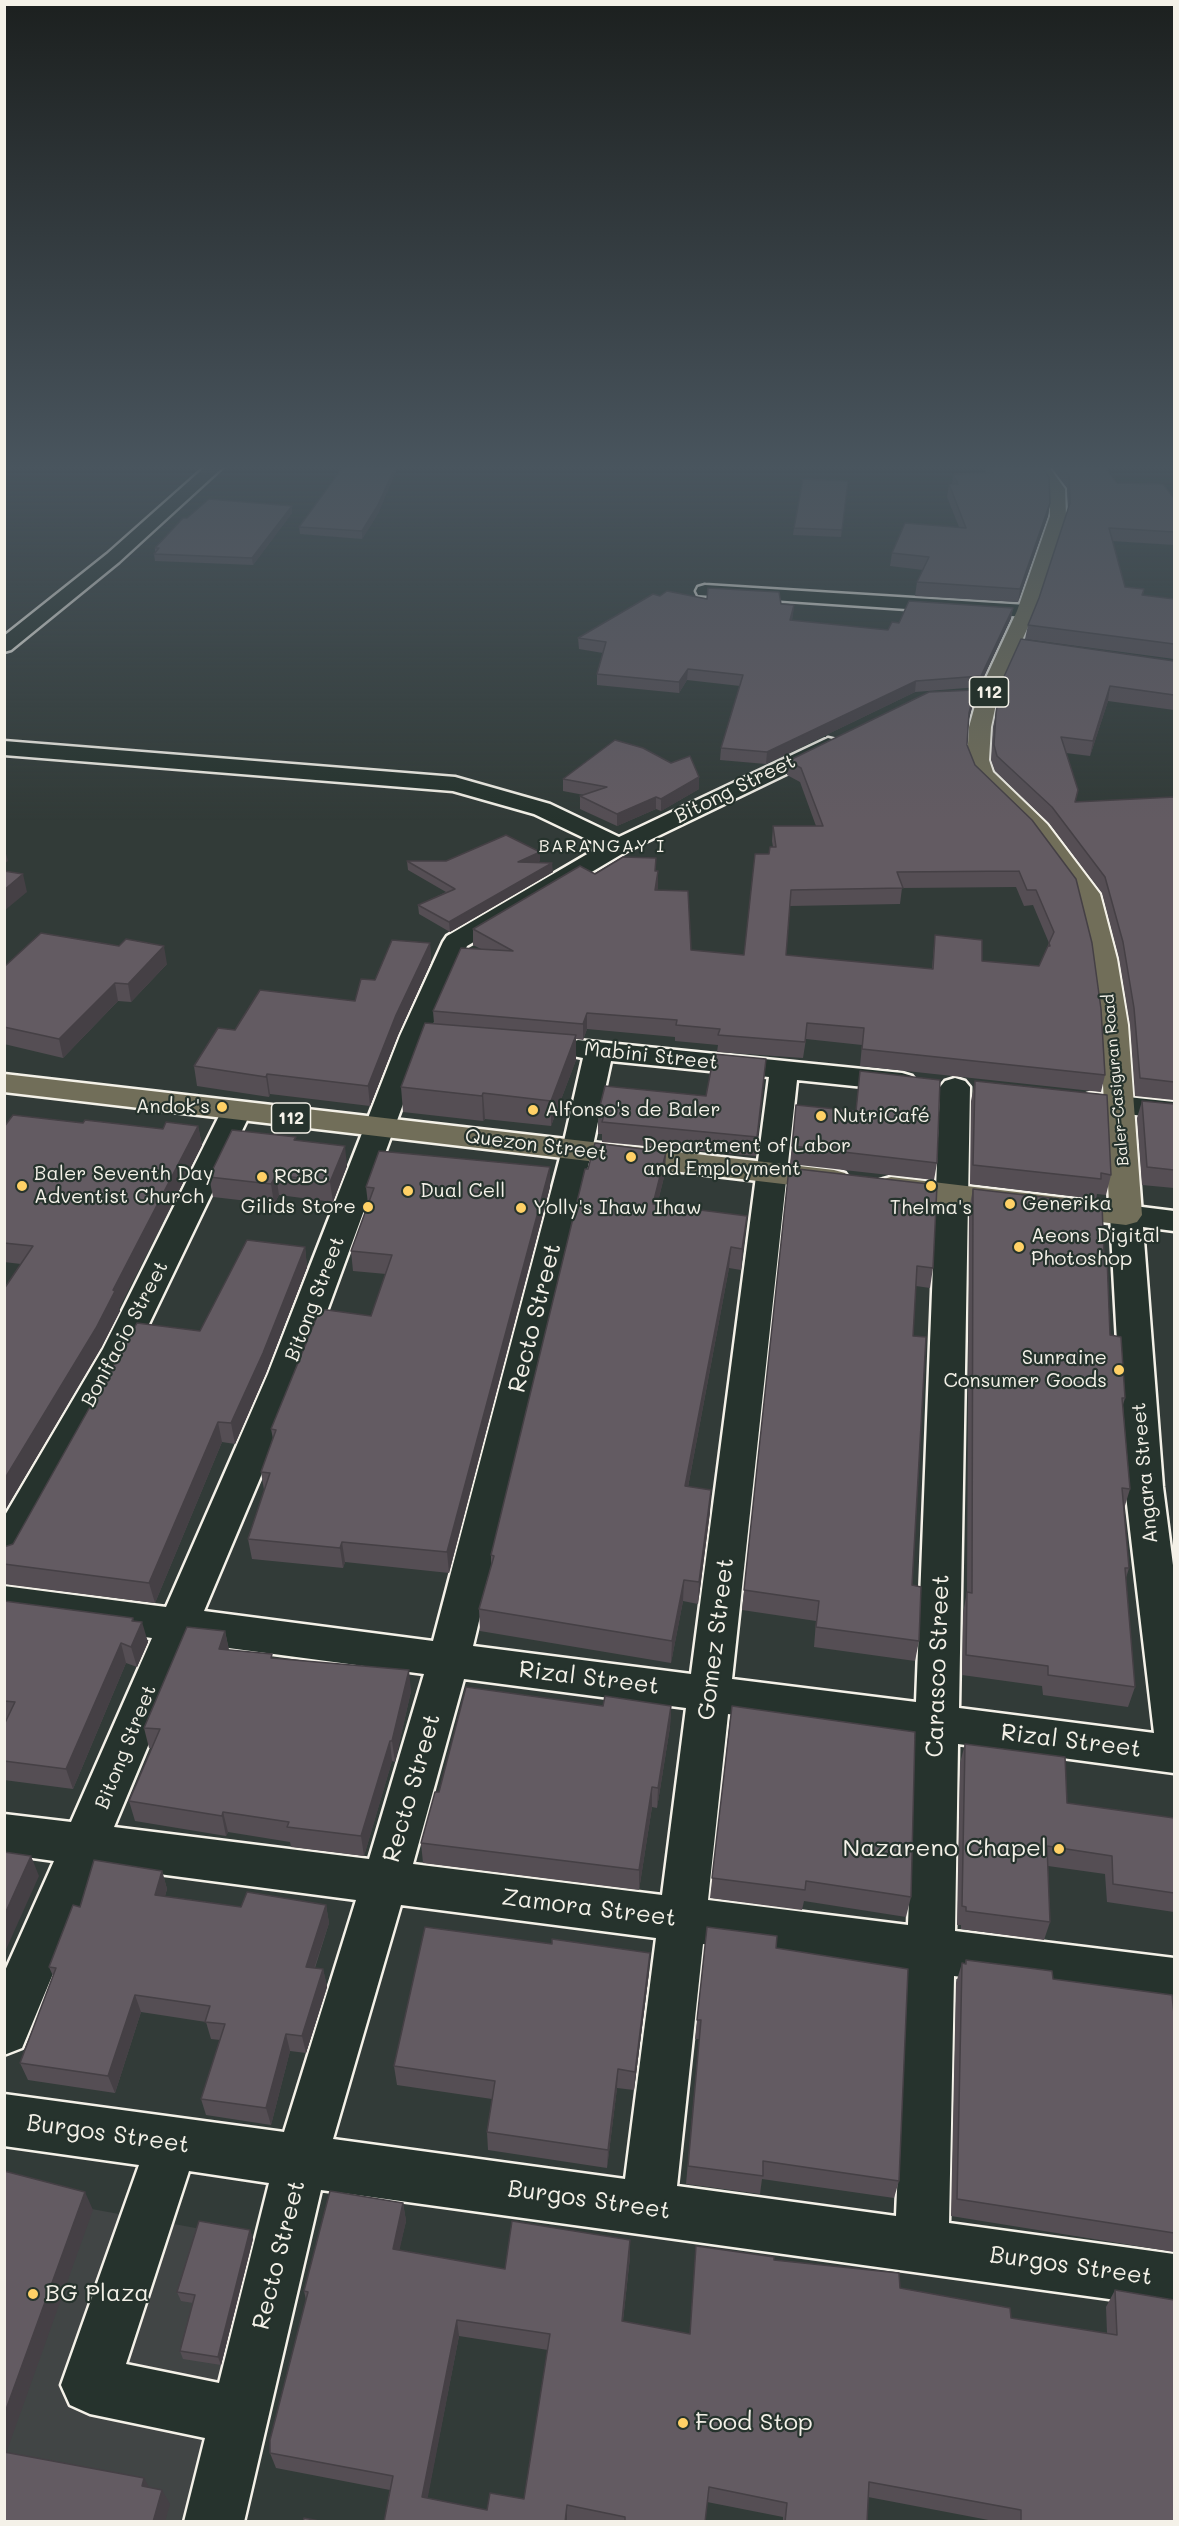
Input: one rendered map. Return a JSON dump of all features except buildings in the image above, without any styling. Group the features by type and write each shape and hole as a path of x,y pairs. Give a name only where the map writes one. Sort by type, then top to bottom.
{"main road":[{"name":"Baler-Casiguran Road","path":"1035,585 1012,645 973,695 980,727 978,760 983,774 1039,829 1087,894 1104,959 1114,1025 1126,1215"},
{"name":"Quezon Street","path":"4,1083 1126,1215"}],"street":[{"path":"4,646 80,585"},
{"path":"705,591 1026,610"},
{"path":"1012,645 1035,648"},
{"name":"Bitong Street","path":"4,2031 286,1374 414,1036 456,942 619,846 850,734"},
{"path":"4,748 455,784 542,809 619,846"},
{"path":"414,1036 447,1039"},
{"name":"Mabini Street","path":"555,1047 967,1088"},
{"name":"Recto Street","path":"214,2522 301,2161 386,1882 449,1660 578,1150 599,1051"},
{"name":"Gomez Street","path":"648,2208 784,1070"},
{"name":"Carasco Street","path":"922,2246 952,1195 967,1088"},
{"path":"1060,1098 1174,1111"},
{"name":"Bonifacio Street","path":"4,1552 120,1349 236,1112"},
{"name":"Quezon Street","path":"1126,1215 1174,1221"},
{"name":"Angara Street","path":"1126,1215 1144,1487 1174,1730"},
{"name":"Rizal Street","path":"4,1602 1174,1754"},
{"name":"Zamora Street","path":"4,1834 1174,1981"},
{"name":"Burgos Street","path":"4,2120 1174,2281"},
{"path":"173,2142 90,2385 240,2416"}],"shaded area":[{"path":"4,2193 256,2239 237,2311 223,2381 186,2521 5,2521"}],"place":[{"name":"Andok's","path":"222,1107"},
{"name":"Alfonso's de Baler","path":"533,1110"},
{"name":"NutriCafé","path":"821,1116"},
{"name":"Department of Labor and Employment","path":"631,1157"},
{"name":"RCBC","path":"262,1177"},
{"name":"Baler Seventh Day Adventist Church","path":"22,1186"},
{"name":"Thelma's","path":"931,1186"},
{"name":"Dual Cell","path":"408,1191"},
{"name":"Generika","path":"1010,1204"},
{"name":"Gilids Store","path":"368,1207"},
{"name":"Yolly's Ihaw Ihaw","path":"521,1208"},
{"name":"Aeons Digital Photoshop","path":"1019,1247"},
{"name":"Sunraine Consumer Goods","path":"1119,1370"},
{"name":"Nazareno Chapel","path":"1059,1849"},
{"name":"BG Plaza","path":"33,2294"},
{"name":"Food Stop","path":"683,2423"}],"district":[{"name":"BARANGAY I","path":"602,846"}]}
